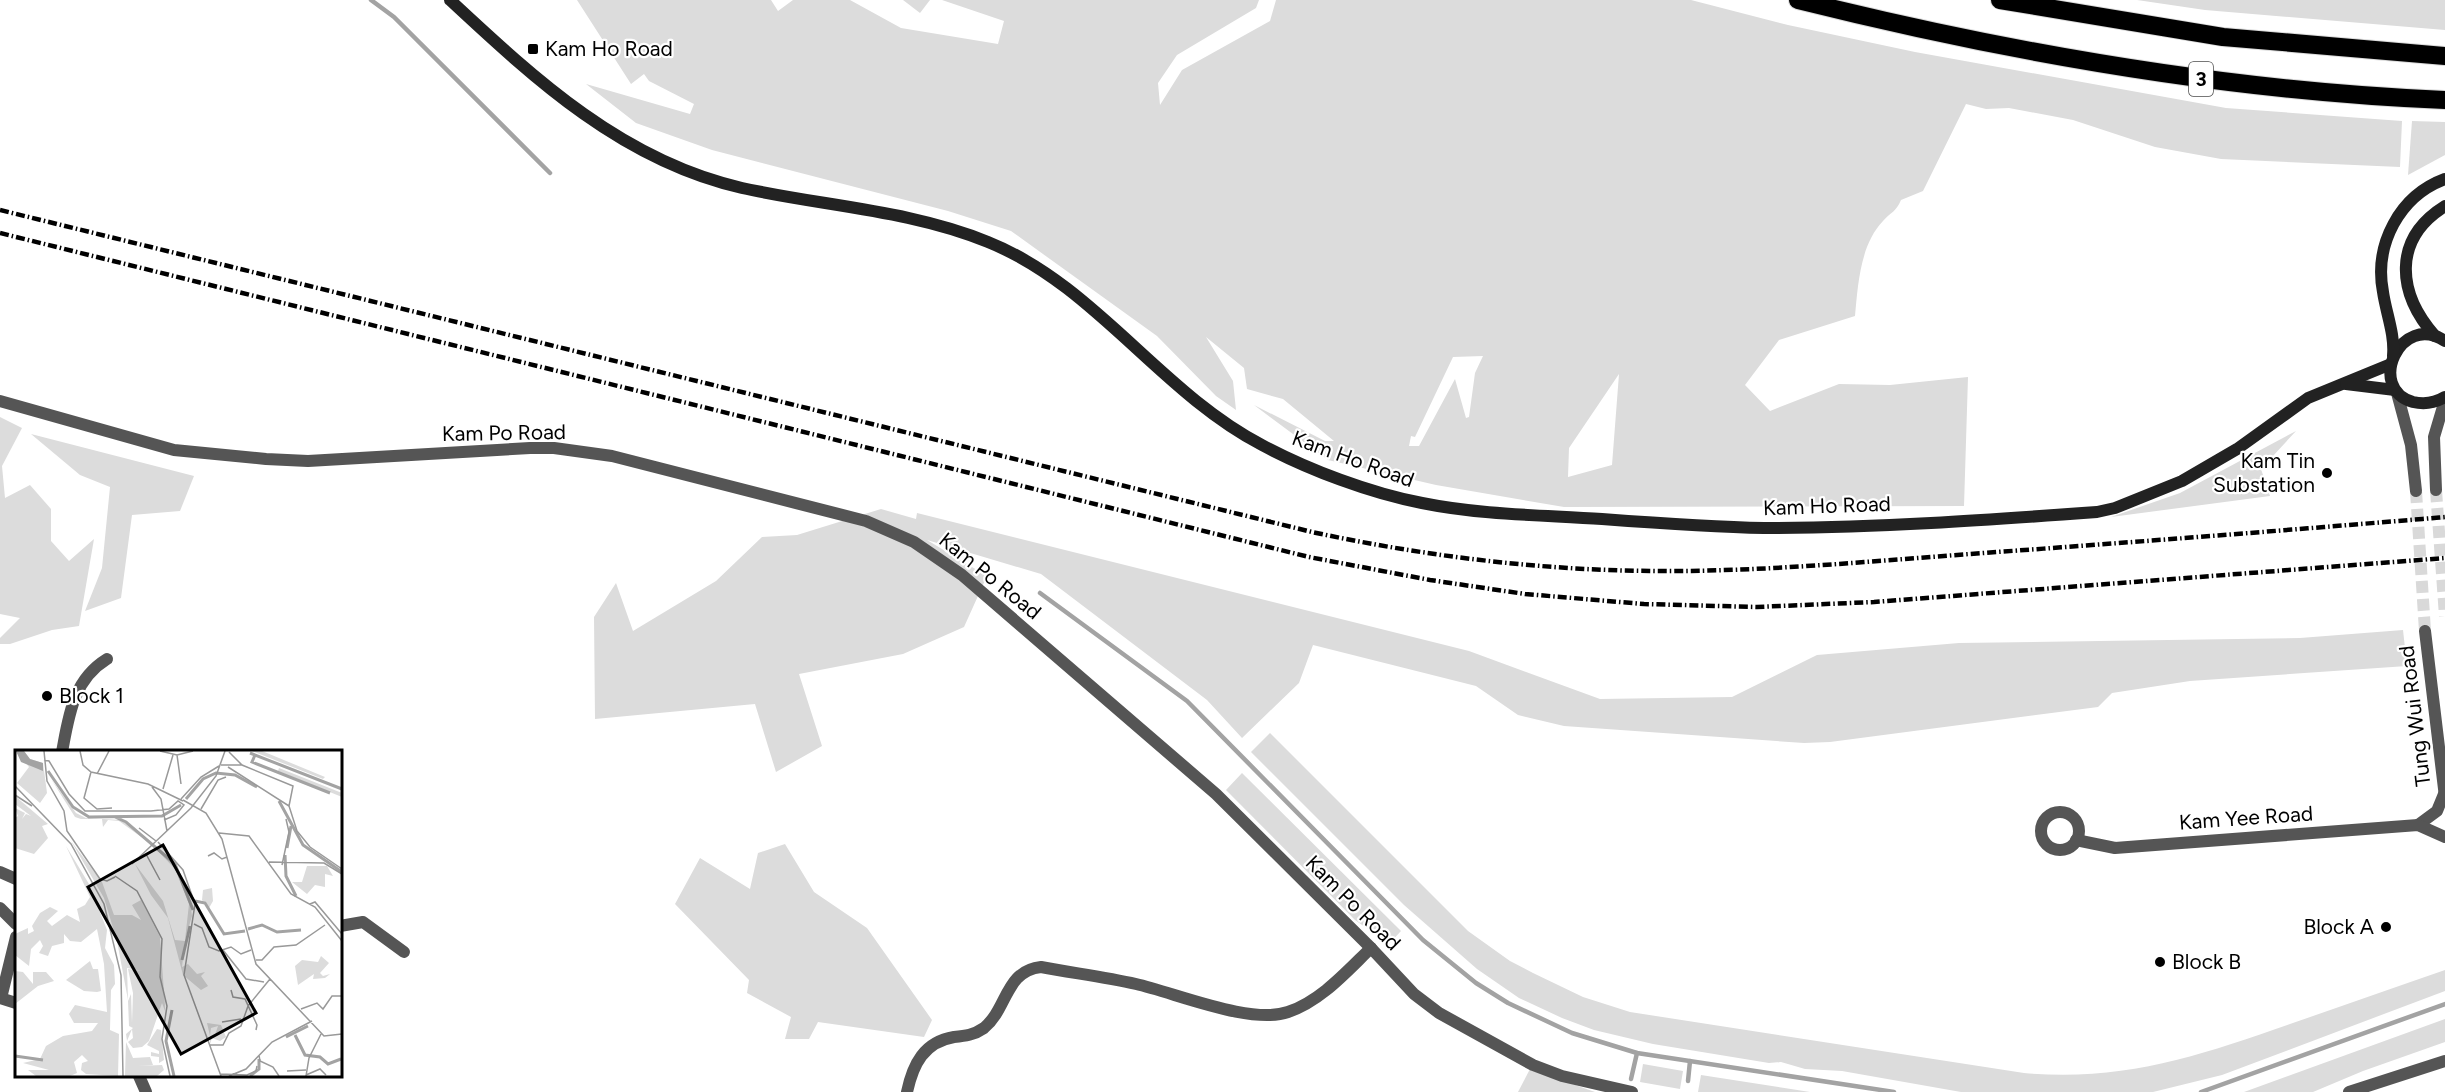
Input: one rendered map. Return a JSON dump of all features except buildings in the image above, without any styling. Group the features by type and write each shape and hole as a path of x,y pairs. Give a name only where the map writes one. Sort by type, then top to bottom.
{"highway":[{"name":"3","path":"1798,0 1959,38 2151,73 2337,94 2445,100"},
{"name":"3","path":"2000,0 2223,37 2445,56"}],"main road":[{"name":"Kam Ho Road","path":"450,0 569,105 627,143 685,170 728,184 930,224 994,244 1031,263 1067,287 1182,389 1262,446 1375,490 1425,504 1529,515 1759,528 1824,528 2097,512 2115,508 2182,481 2236,449 2292,408 2392,360 2407,339 2418,335 2440,338"},
{"path":"2396,392 2391,378 2393,339 2382,291 2381,261 2384,246 2404,208 2424,190 2445,179"},
{"path":"2440,338 2413,305 2406,282 2406,261 2420,228 2445,206"},
{"path":"2346,384 2396,392 2407,400 2424,404 2445,398"}],"street":[{"path":"2396,392 2410,445 2416,491"},
{"path":"2436,490 2434,437 2445,398"},
{"name":"Kam Po Road","path":"0,400 174,450 266,459 308,461 530,448 587,452 836,512 875,525 914,542 962,575 1216,794 1371,948 1414,994 1464,1029 1520,1059 1562,1076 1632,1092"},
{"name":"Tung Wui Road","path":"2425,631 2445,795"},
{"path":"62,750 75,694 86,675 107,659"},
{"path":"2418,825 2437,811 2445,795"},
{"name":"Kam Yee Road","path":"2076,840 2115,848 2418,825 2445,837"},
{"path":"0,872 15,879"},
{"path":"0,908 15,923"},
{"path":"342,926 363,922 404,952"},
{"path":"1,998 15,941"},
{"path":"907,1092 915,1064 922,1053 939,1040 966,1037 986,1026 1015,979 1031,968 1041,967 1135,984 1240,1013 1269,1015 1289,1012 1305,1004 1336,981 1371,948"},
{"path":"2349,1092 2445,1061"},
{"path":"139,1077 146,1092"}],"shaded area":[{"path":"577,0 771,0 778,11 793,0 850,0 901,28 998,44 1004,21 942,0 1259,0 1256,8 1177,55 1158,83 1160,105 1182,70 1270,21 1276,0 1691,0 1788,25 1915,52 2226,108 2402,121 2400,167 2221,159 2155,147 2073,120 2009,108 1986,109 1966,104 1923,191 1901,200 1895,210 1875,231 1869,242 1861,266 1855,316 1779,340 1745,385 1770,411 1839,384 1890,385 1968,377 1964,506 1564,507 1436,485 1328,460 1254,405 1325,441 1334,441 1283,399 1247,389 1244,368 1206,337 1233,381 1236,410 1216,396 1157,336 1011,231 948,211 712,150 636,123 586,84 690,114 694,104 649,81 644,74 631,84","holes":["1483,356 1475,373 1469,417 1466,418 1455,379 1419,446 1409,446 1411,436 1415,437 1453,357","1619,374 1612,465 1568,477 1569,448"]},
{"path":"903,0 930,0 920,13"},
{"path":"2137,0 2445,0 2445,30 2205,10"},
{"path":"2412,121 2445,122 2445,155 2408,175"},
{"path":"0,417 22,428 2,466 5,498 30,485 51,509 51,541 69,561 94,539 79,626 52,630 10,644 0,644 0,638 20,618 0,614"},
{"path":"2296,431 2261,469 2270,496 2111,517 2180,493"},
{"path":"31,434 194,476 180,511 132,515 121,598 85,611 102,568 110,487 80,475"},
{"path":"881,509 916,519 917,513 1469,651 1600,699 1732,697 1817,655 1959,643 2300,638 2403,630 2407,666 2190,681 2112,693 2098,707 1830,742 1804,743 1564,726 1518,715 1476,686 1313,645 1299,683 1242,738 1207,700 1041,574 927,540 987,576 964,627 903,654 799,674 822,746 776,772 755,704 595,719 594,617 616,583 633,631 716,581 762,537 797,535"},
{"path":"1270,733 1468,931 1510,961 1533,973 1583,997 1630,1012 2024,1073 2060,1075 2127,1070 2192,1056 2445,970 2445,991 2222,1075 2153,1092 1961,1092 1842,1071 1805,1069 1781,1062 1769,1063 1653,1044 1594,1030 1562,1018 1519,998 1477,969 1404,905 1251,752"},
{"path":"1242,773 1401,931 1389,944 1355,920 1226,790"},
{"path":"785,844 814,892 867,928 932,1020 924,1037 818,1022 809,1039 785,1039 791,1017 747,993 749,980 675,904 700,858 750,889 758,853"},
{"path":"2445,1019 2445,1042 2363,1071 2313,1092 2244,1092"},
{"path":"1643,1064 1683,1071 1680,1089 1640,1082"},
{"path":"1530,1069 1595,1092 1518,1092"},
{"path":"1701,1075 1810,1092 1698,1092"}],"waterway":[{"path":"371,0 394,17 550,173"},
{"path":"1040,593 1187,701 1423,940 1476,983 1508,1003 1572,1033 1637,1053 1894,1092"},
{"path":"2201,1092 2445,1004"},
{"path":"1631,1079 1637,1053"},
{"path":"1688,1081 1690,1061"}],"tunnel":[{"path":"2436,490 2445,616"},
{"path":"2416,491 2425,631"}],"railway":[{"path":"0,210 1312,532 1439,555 1567,568 1652,571 1735,570 2445,517"},
{"path":"0,233 1309,557 1430,580 1525,594 1644,604 1757,607 1874,602 2445,558"}],"place":[{"name":"Kam Ho Road","path":"533,49"},
{"name":"Kam Tin Substation","path":"2327,473"},
{"name":"Block 1","path":"47,696"},
{"name":"Block A","path":"2386,927"},
{"name":"Block B","path":"2160,962"}]}
